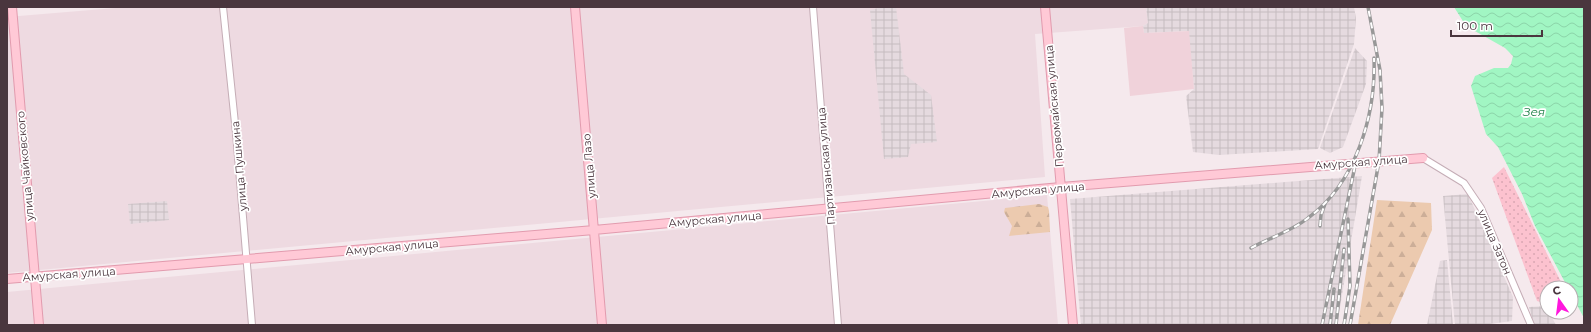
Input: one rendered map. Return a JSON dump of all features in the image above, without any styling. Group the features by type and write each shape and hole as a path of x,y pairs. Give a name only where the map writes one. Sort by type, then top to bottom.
{"street":[{"name":"улица Чайковского","path":"12,7 39,325"},
{"name":"улица Пушкина","path":"223,7 236,133 252,325"},
{"name":"улица Лазо","path":"575,7 602,325"},
{"name":"Партизанская улица","path":"813,7 838,325"},
{"name":"Первомайская улица","path":"1045,7 1073,325"},
{"name":"Амурская улица","path":"7,279 829,210 1061,187 1423,158"},
{"name":"улица Затон","path":"1423,158 1464,183 1481,208 1531,325"}],"shaded area":[{"path":"127,7 1146,7 1148,23 1143,26 1035,34 1045,177 7,273 7,17"},
{"path":"883,7 896,7 904,74 931,95 937,142 911,144 908,157 884,159 870,10"},
{"path":"1146,7 1354,7 1356,18 1354,44 1318,149 1219,155 1193,152 1186,96 1194,89 1188,31 1144,33 1143,26 1148,23"},
{"path":"1143,26 1144,33 1189,31 1194,89 1130,96 1124,28"},
{"path":"1355,48 1367,61 1366,84 1343,147 1330,153 1320,148"},
{"path":"1362,176 1337,325 1081,325 1070,199"},
{"path":"1468,194 1513,297 1512,321 1482,325 1455,325 1443,196"},
{"path":"1047,195 1058,325 7,325 7,292"},
{"path":"167,201 169,220 130,224 128,204"},
{"path":"1447,260 1453,325 1427,325 1440,261"},
{"path":"1539,306 1539,320 1553,320 1556,325 1534,325 1529,307"}],"green space":[{"path":"1377,200 1431,203 1432,230 1390,325 1358,325"},
{"path":"1039,204 1048,207 1050,232 1009,236 1012,226 1004,212 1005,208"}],"sand":[{"path":"1504,167 1560,280 1539,280 1539,302 1537,301 1492,178"}],"water":[{"name":"Зея","path":"1454,7 1584,7 1584,318 1579,309 1579,280 1564,280 1535,226 1522,194 1498,147 1486,134 1471,86 1475,76 1494,68 1508,68 1511,64 1513,56 1505,48 1466,26"}],"railway":[{"path":"1350,325 1379,161 1382,108 1380,70 1368,7"},
{"path":"1251,248 1302,223 1325,203 1339,186 1351,167 1367,124 1374,80 1374,58"},
{"path":"1322,325 1356,161"},
{"path":"1320,226 1321,215 1325,204"},
{"path":"1344,325 1350,286 1348,219"},
{"path":"1336,325 1344,249"},
{"path":"1330,325 1334,289"}]}
